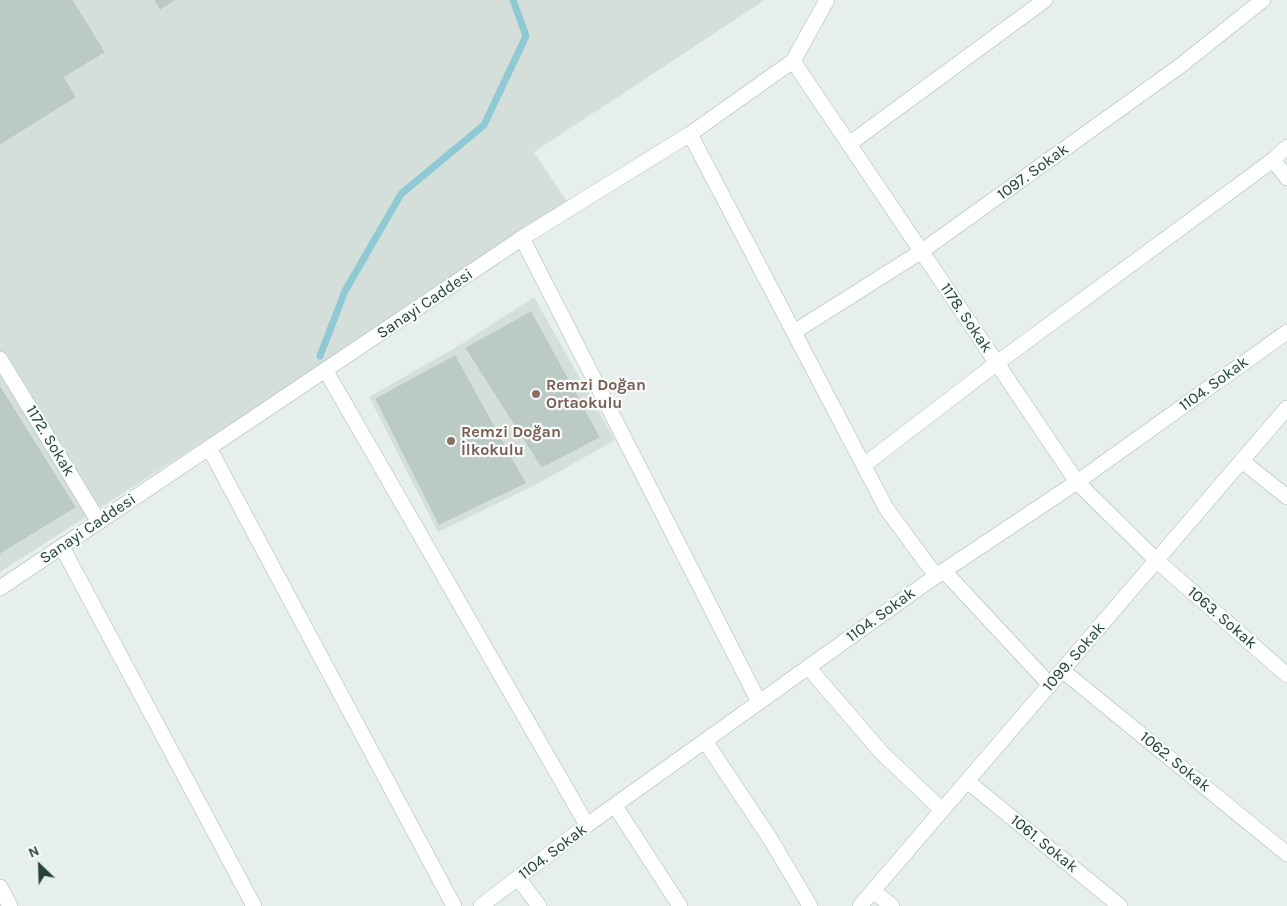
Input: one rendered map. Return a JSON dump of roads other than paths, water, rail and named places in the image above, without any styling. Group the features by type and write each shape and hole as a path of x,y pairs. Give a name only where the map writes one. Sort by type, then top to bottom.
{"street":[{"name":"Sanayi Caddesi","path":"0,588 522,238 690,134 793,61 826,0"},
{"path":"849,144 1045,0"},
{"name":"1097. Sokak","path":"794,332 922,252 1180,66 1263,0"},
{"name":"1178. Sokak","path":"793,61 1077,482 1156,560"},
{"path":"690,134 886,508 940,573 1050,685"},
{"path":"864,465 1273,160 1287,147"},
{"path":"1273,160 1287,178"},
{"path":"522,238 760,702"},
{"name":"1104. Sokak","path":"481,906 587,825 808,667 940,573 1077,482 1287,332"},
{"name":"1172. Sokak","path":"0,359 99,522"},
{"path":"326,371 587,825"},
{"name":"1099. Sokak","path":"860,906 1287,408"},
{"path":"210,448 454,906"},
{"path":"1242,460 1287,496"},
{"path":"62,547 254,906"},
{"name":"1063. Sokak","path":"1156,560 1287,675"},
{"path":"808,667 881,752 942,810"},
{"name":"1062. Sokak","path":"1062,670 1287,854"},
{"path":"705,741 771,840 810,906"},
{"name":"1061. Sokak","path":"967,781 1120,906"},
{"path":"614,806 680,906"},
{"path":"518,878 539,906"},
{"path":"0,887 10,906"},
{"path":"873,891 892,906"}],"waterway":[{"path":"320,356 345,291 401,194 484,125 526,36 513,0"}],"place":[{"name":"Remzi Doğan Ortaokulu","path":"536,394"},
{"name":"Remzi Doğan İlkokulu","path":"451,441"}]}
